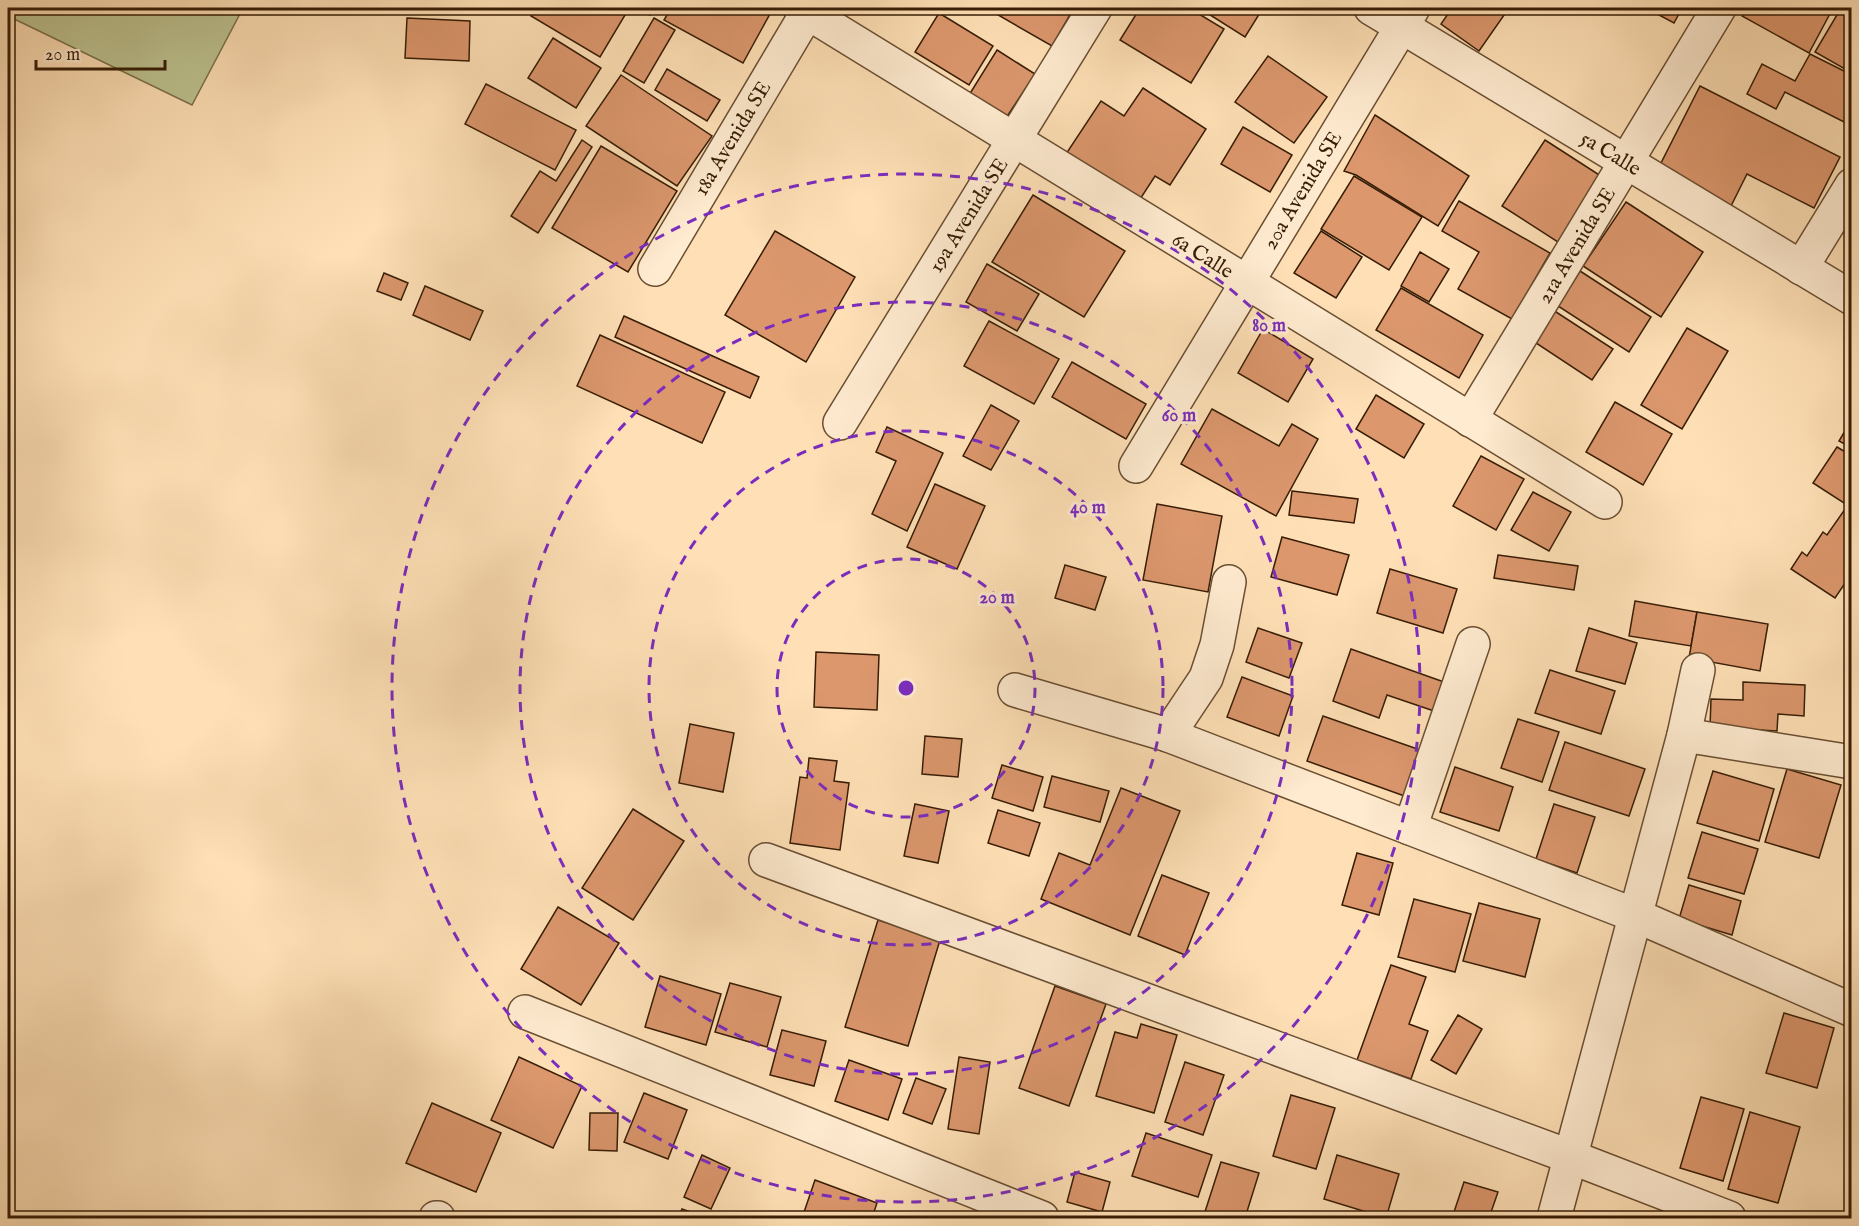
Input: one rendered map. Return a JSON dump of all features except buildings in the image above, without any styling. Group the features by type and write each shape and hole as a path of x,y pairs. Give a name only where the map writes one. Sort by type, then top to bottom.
{"street":[{"name":"19a Avenida SE","path":"840,423 1095,8"},
{"name":"5a Calle","path":"1371,8 1407,17 1626,162 1851,298"},
{"name":"21a Avenida SE","path":"1470,420 1719,8"},
{"name":"6a Calle","path":"806,9 1605,502"},
{"name":"18a Avenida SE","path":"655,269 806,9"},
{"name":"20a Avenida SE","path":"1136,466 1407,17"},
{"path":"1801,268 1851,185"},
{"path":"1168,735 1206,678 1216,645 1229,582"},
{"path":"1410,828 1473,644"},
{"path":"1554,1218 1684,735 1698,670"},
{"path":"1015,690 1168,735 1636,916 1851,1010"},
{"path":"1684,735 1851,762"},
{"path":"766,860 1571,1157 1729,1218"},
{"path":"525,1012 1042,1218"}],"green space":[{"path":"8,8 243,8 192,105 8,16"}]}
